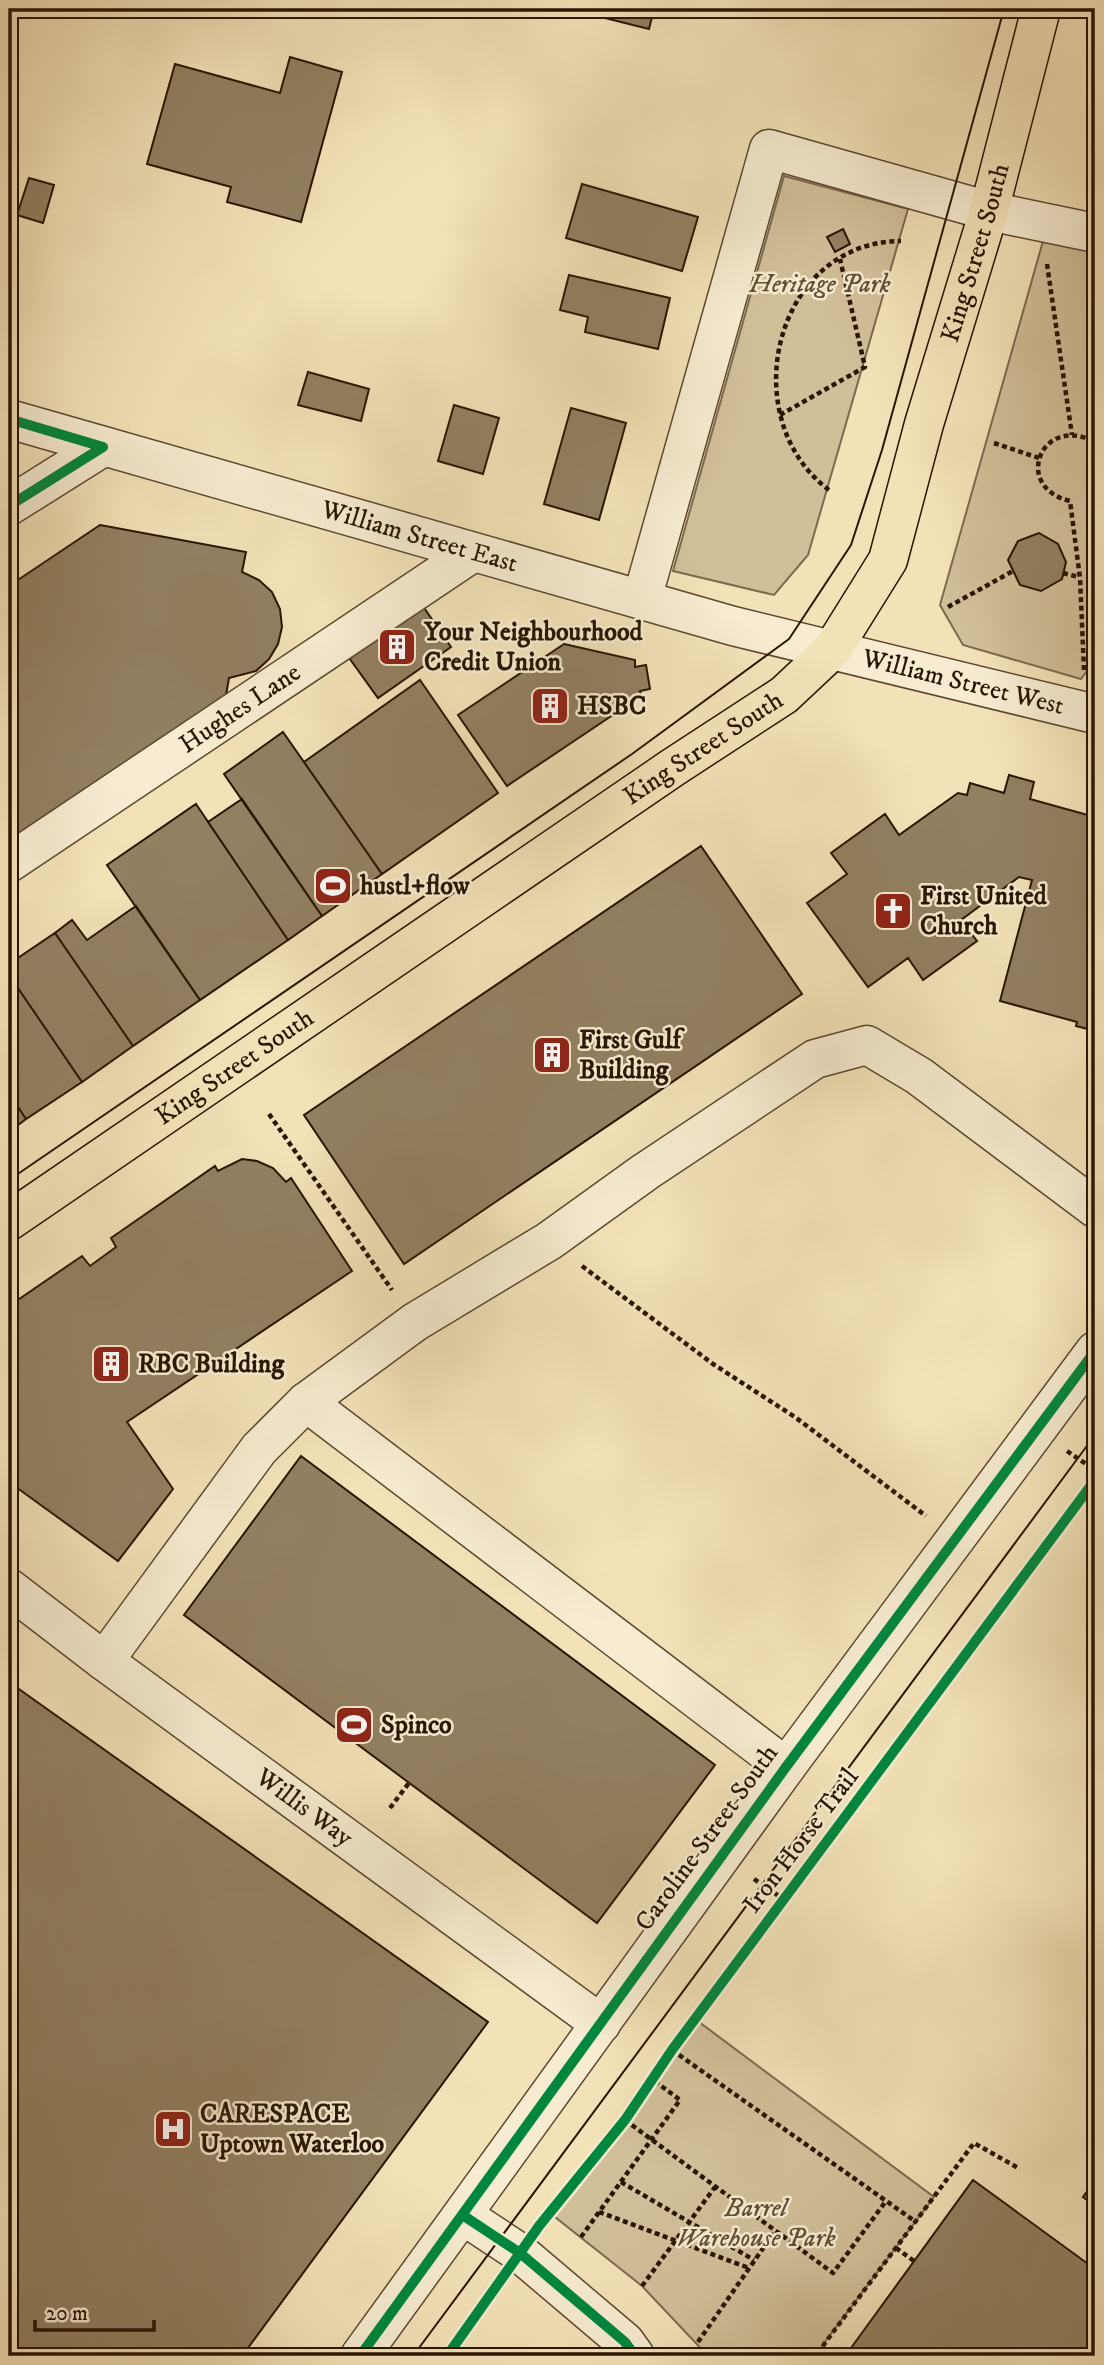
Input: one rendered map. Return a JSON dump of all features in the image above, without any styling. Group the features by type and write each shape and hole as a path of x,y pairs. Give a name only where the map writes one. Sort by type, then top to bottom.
{"main road":[{"name":"King Street South","path":"9,1221 672,768 784,695 832,650 888,560 924,424 989,211 1041,9"}],"street":[{"path":"642,599 769,149 989,211 1095,233"},
{"name":"William Street East","path":"9,419 472,553 832,650"},
{"path":"9,506 103,447"},
{"name":"Hughes Lane","path":"9,863 472,553"},
{"name":"William Street West","path":"832,650 1095,714"},
{"path":"104,1661 259,1449 306,1402 415,1322 549,1241 645,1172 815,1059 867,1045 919,1076 1095,1208"},
{"name":"Caroline Street South","path":"360,2356 464,2216 786,1767 1095,1351"},
{"path":"306,1402 786,1767"},
{"name":"Willis Way","path":"9,1588 104,1661 601,2024"},
{"path":"464,2216 520,2253 625,2342 635,2356"}],"path":[{"path":"829,490 809,475 780,415 775,368 781,332 793,306 814,280 840,259 880,241 901,241"},
{"path":"780,415 865,367 840,259"},
{"path":"1047,259 1072,435"},
{"path":"1084,671 1080,578 1070,501 1057,498 1047,491 1038,470 1039,458 1052,440 1072,435 1093,441 1095,437"},
{"path":"995,443 1039,458"},
{"path":"948,607 1013,571"},
{"path":"1063,573 1080,578"},
{"path":"269,1114 415,1322"},
{"path":"549,1241 713,1364 806,1424 929,1518"},
{"path":"1063,1448 1095,1471"},
{"path":"390,1808 409,1783"},
{"path":"749,1876 786,1900"},
{"path":"645,2089 680,2039"},
{"path":"581,2237 680,2100 662,2064"},
{"path":"662,2064 886,2201 915,2222"},
{"path":"617,2130 632,2110"},
{"path":"625,2120 833,2273 886,2201"},
{"path":"835,2356 822,2347 974,2143 1020,2169"},
{"path":"621,2182 754,2260"},
{"path":"642,2286 715,2187"},
{"path":"599,2212 749,2268"},
{"path":"698,2342 775,2231"},
{"path":"896,2248 914,2261"}],"green space":[{"name":"Heritage Park","path":"784,176 908,209 808,555 774,595 673,571"},
{"path":"1045,234 1095,250 1095,660 1081,679 963,645 940,605"},
{"name":"Barrel Warehouse Park","path":"695,2019 934,2197 822,2346 835,2356 708,2356 642,2286 550,2213 625,2120"}],"building":[{"path":"569,9 654,9 649,29"},
{"path":"290,57 342,72 301,222 227,202 231,187 147,164 175,64 280,93"},
{"path":"29,178 54,185 43,223 17,215"},
{"path":"582,184 698,217 682,271 566,238"},
{"path":"843,229 850,244 835,252 827,237"},
{"path":"569,275 670,298 658,349 585,332 588,317 560,310"},
{"path":"308,372 369,389 361,421 298,405"},
{"path":"454,405 499,418 483,474 438,461"},
{"path":"571,408 626,423 599,520 544,504"},
{"path":"100,525 246,552 242,572 259,580 272,592 280,609 282,627 278,644 269,659 256,671 229,678 225,701 9,845 9,586"},
{"path":"1039,533 1058,544 1066,562 1062,579 1041,591 1020,585 1008,560 1018,541"},
{"name":"Your Neighbourhood Credit Union","path":"416,596 451,647 378,698 342,648"},
{"name":"HSBC","path":"564,644 635,660 635,667 646,665 650,689 640,691 641,696 507,786 458,715"},
{"path":"420,680 498,793 382,874 304,762"},
{"path":"283,732 382,874 322,916 224,774"},
{"name":"First United Church","path":"1009,775 1034,782 1030,799 1095,817 1095,1031 1076,1026 1077,1022 1000,1001 1032,880 1019,877 961,920 977,941 923,980 908,958 868,987 807,903 847,874 831,853 885,814 899,835 958,793 967,795 970,783 1004,793"},
{"path":"242,799 322,916 288,940 208,822"},
{"path":"196,804 288,940 200,1000 107,865"},
{"name":"First Gulf Building","path":"701,846 802,994 404,1264 304,1115"},
{"path":"136,906 200,1000 133,1046 55,933 72,920 87,940"},
{"path":"55,933 133,1046 82,1082 9,975 9,964"},
{"path":"9,975 82,1082 26,1119 9,1093"},
{"path":"9,1093 26,1119 9,1132"},
{"name":"RBC Building","path":"242,1159 257,1161 273,1168 286,1182 291,1178 352,1271 127,1422 173,1489 118,1561 9,1482 9,1306 82,1256 90,1266 116,1247 111,1238 215,1166 218,1171"},
{"path":"301,1456 715,1765 597,1923 184,1615"},
{"path":"9,1682 488,2022 242,2356 9,2356"},
{"path":"973,2180 1095,2269 1095,2356 863,2356 851,2348"},
{"path":"1095,2180 1095,2206 1083,2197"}],"tram line":[{"path":"9,1180 632,754 789,639 851,545 882,450 1004,9"},
{"path":"413,2356 1095,1435"}],"cycle path":[{"path":"9,419 103,447"},
{"path":"9,506 103,447"},
{"path":"360,2356 786,1767 1095,1351"},
{"name":"Iron Horse Trail","path":"447,2356 539,2226 625,2120 672,2050 1095,1480"},
{"path":"464,2216 520,2253 625,2342 635,2356"}],"place":[{"name":"Your Neighbourhood Credit Union","path":"397,647"},
{"name":"HSBC","path":"550,706"},
{"name":"hustl+flow","path":"333,886"},
{"name":"First United Church","path":"893,911"},
{"name":"First Gulf Building","path":"552,1055"},
{"name":"RBC Building","path":"111,1364"},
{"name":"Spinco","path":"354,1725"},
{"name":"CARESPACE Uptown Waterloo","path":"173,2129"}]}
